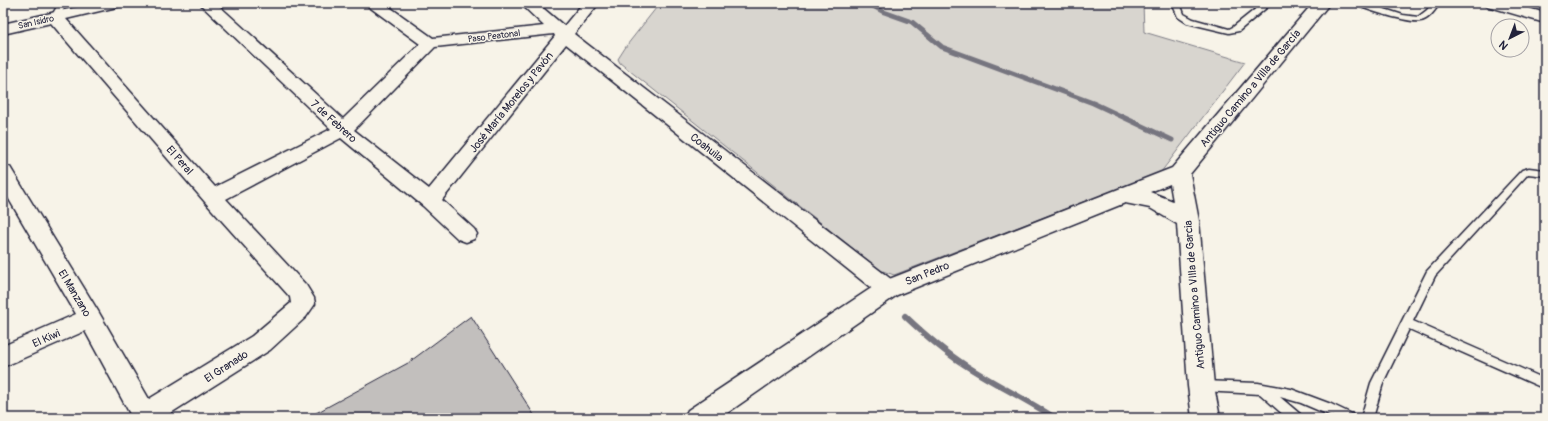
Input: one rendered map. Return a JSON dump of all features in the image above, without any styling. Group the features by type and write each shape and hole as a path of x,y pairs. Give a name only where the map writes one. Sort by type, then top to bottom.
{"main road":[{"name":"Antiguo Camino a Villa de García","path":"1179,173 1322,3"},
{"path":"1493,3 1545,18"},
{"name":"San Pedro","path":"698,418 888,289 1179,173"},
{"name":"Antiguo Camino a VIlla de Garcia","path":"1179,173 1188,221 1201,386 1206,418"},
{"path":"1122,196 1146,198 1158,202 1172,209 1188,221"}],"street":[{"name":"San Isidro","path":"3,29 59,10 115,3"},
{"name":"7 de Febrero","path":"207,3 343,130 466,234"},
{"path":"212,197 343,130 430,43 374,3"},
{"name":"Coahuila","path":"528,3 562,32 888,289"},
{"name":"José María Morelos y Pavón","path":"430,202 562,32 592,3"},
{"name":"El Peral","path":"59,10 212,197 298,291 302,298 303,304"},
{"name":"Paso Peatonal","path":"430,43 562,32"},
{"name":"El Manzano","path":"3,172 90,318 144,417"},
{"name":"El Granado","path":"144,417 261,343 291,318 303,304"},
{"name":"El Kiwi","path":"3,357 90,318"}],"lane":[{"path":"1176,3 1184,18 1200,25 1229,31 1236,29 1268,3"},
{"path":"1358,3 1402,17 1419,19 1430,12 1436,3"},
{"path":"1367,418 1376,383 1431,274 1520,178 1529,171 1545,173"},
{"path":"1407,323 1545,384"},
{"path":"1201,386 1262,389 1289,394 1322,405 1348,418"},
{"path":"1262,389 1296,418"}],"shaded area":[{"path":"660,3 1143,3 1144,32 1245,62 1161,172 894,275 880,270 620,63 618,59 627,45"},
{"path":"1514,3 1544,3 1545,12"}],"building":[{"path":"471,316 536,418 307,418 408,363"}],"waterway":[{"path":"868,3 884,12 912,22 942,47 1093,103 1172,140"},
{"path":"905,316 957,360 1055,418"}]}
